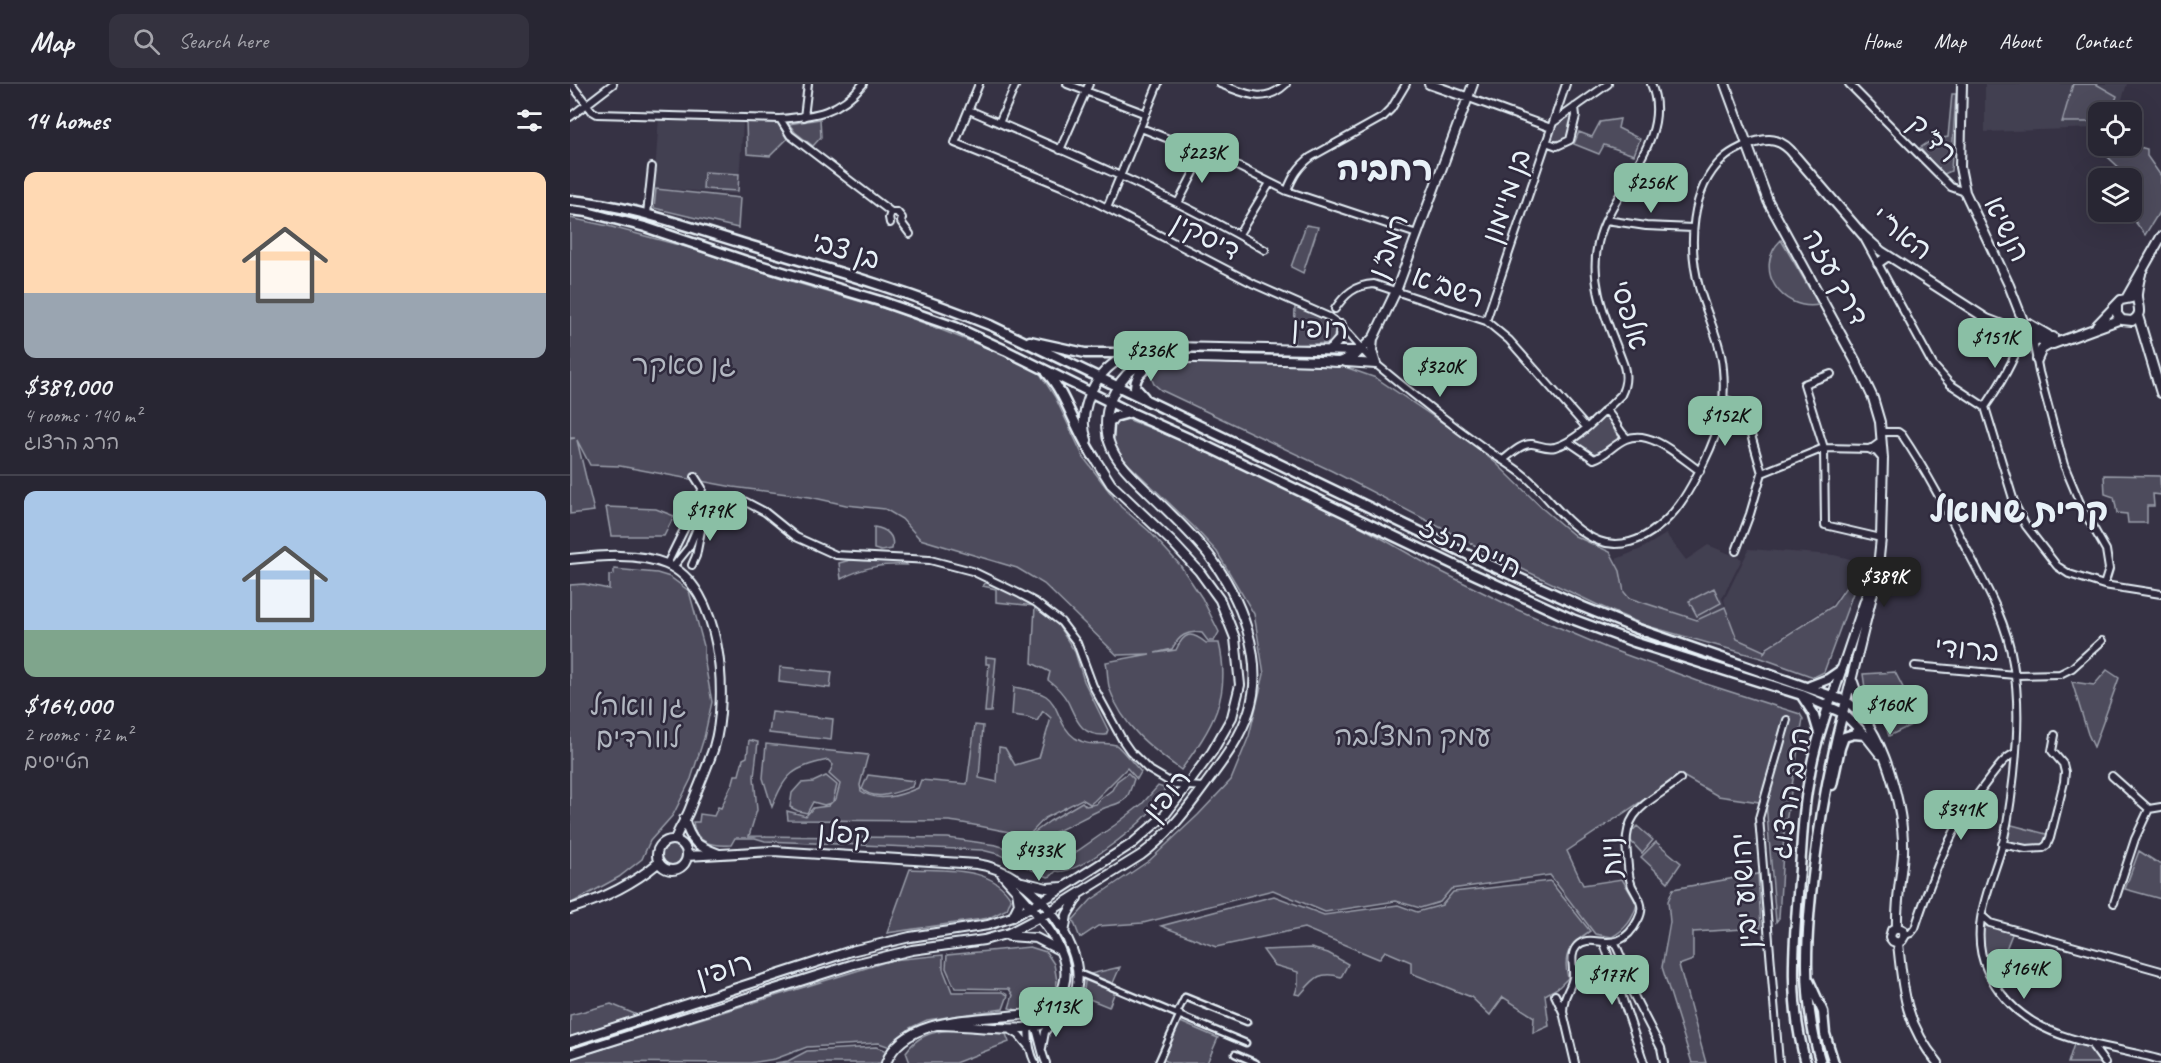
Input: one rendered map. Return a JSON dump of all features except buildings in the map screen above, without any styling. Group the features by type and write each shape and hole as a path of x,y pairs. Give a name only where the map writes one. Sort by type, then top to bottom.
{"main road":[{"name":"בן צבי","path":"570,200 598,203 647,214 812,262 918,297 992,326 1098,378"},
{"name":"בן צבי","path":"570,210 645,226 746,261 880,301 955,327 1090,393"},
{"path":"1012,337 1085,353 1136,353"},
{"path":"1154,404 1137,391 1135,383 1142,372 1160,361"},
{"path":"1042,369 1055,384 1081,438 1094,457"},
{"name":"חיים הזז","path":"1098,378 1481,561 1583,607 1635,628 1846,701"},
{"name":"חיים הזז","path":"1090,393 1572,619 1634,642 1802,695 1843,713"},
{"path":"1108,438 1109,424 1114,417 1122,413 1134,414"},
{"path":"1809,687 1828,680 1841,670"},
{"path":"1802,695 1814,713 1819,735"},
{"name":"הרב הרצוג","path":"1806,1063 1793,999 1794,954 1807,787 1819,735 1833,695"},
{"name":"הרב הרצוג","path":"1821,1063 1813,1035 1806,975 1809,921 1828,773 1846,701"},
{"path":"1821,817 1829,797 1843,740 1850,734 1865,735"},
{"path":"1806,975 1823,1012 1825,1034 1834,1063"}],"street":[{"path":"571,84 592,111 597,114 780,119 804,117 840,106 863,84"},
{"path":"570,117 613,84"},
{"path":"804,117 808,84"},
{"path":"980,84 969,110 1178,203 1265,250"},
{"path":"999,123 1016,84"},
{"path":"1067,84 1146,114"},
{"path":"1060,150 1089,84"},
{"path":"1107,208 1158,84"},
{"path":"1220,84 1259,96 1271,94 1286,84"},
{"path":"1287,191 1300,165 1383,117 1391,109 1406,84"},
{"path":"1429,84 1552,125 1608,84"},
{"name":"רמב\"ן","path":"1361,351 1374,337 1396,291 1473,84"},
{"name":"בן מיימון","path":"1486,321 1566,84"},
{"name":"אלפסי","path":"1569,442 1621,395 1625,388 1626,375 1604,316 1596,278 1598,243 1606,220 1654,132 1657,99 1652,84"},
{"name":"דרך עזה","path":"1725,84 1768,201 1865,381 1873,398 1881,432"},
{"name":"רד\"ק","path":"1849,84 1951,187 1965,192"},
{"name":"הנשיא","path":"1962,84 1960,167 1965,192 2018,298 2032,335"},
{"path":"1546,142 1557,146 1570,140 1576,116 1575,107"},
{"name":"דיסקין","path":"969,110 955,143 1076,192 1254,284 1318,311 1341,325 1361,351 1376,364 1525,476 1583,532 1602,543 1612,544 1638,540 1665,522 1678,507 1700,471 1718,432 1723,399 1723,368 1721,354 1696,276 1694,228 1698,202 1712,172 1724,157 1746,145"},
{"path":"780,119 790,135 891,212 900,214 901,222 910,234"},
{"path":"1141,128 1237,166 1287,191 1417,234"},
{"name":"האר\"י","path":"1746,145 1770,139 1783,143 1863,235 1888,256 1978,314 2004,326 2053,340"},
{"path":"1178,203 1204,153"},
{"path":"647,214 652,167"},
{"path":"1239,234 1270,183"},
{"path":"890,223 891,212"},
{"path":"1606,220 1646,226 1694,228"},
{"path":"1863,235 1933,365 1950,384 1985,407 2014,505 2026,526 2057,566 2069,574 2104,585 2161,594"},
{"path":"2093,328 2127,297 2161,237"},
{"path":"1878,263 1888,256"},
{"path":"2137,302 2141,274"},
{"name":"רשב\"א","path":"1335,309 1342,299 1354,289 1363,284 1374,284 1486,321 1509,340 1586,427"},
{"name":"הנשיא","path":"2010,285 2023,321 2032,335"},
{"path":"2127,297 2137,302 2140,309 2138,316 2161,393"},
{"path":"2116,306 2117,314 2121,319"},
{"path":"2004,326 2013,322 2018,307"},
{"path":"2130,321 2138,316"},
{"path":"2037,360 2043,349 2053,340 2121,319 2130,321 2149,350"},
{"path":"2029,324 2053,340"},
{"path":"1330,349 1340,339 1341,325"},
{"path":"2032,335 2064,465 2083,510 2106,550 2109,569 2104,585"},
{"path":"1339,362 1376,364 1372,351 1374,337"},
{"path":"1985,407 2002,383 2021,340"},
{"name":"רופין","path":"570,1042 851,951 910,937 987,925 1012,917 1067,886 1145,835 1164,816 1219,741 1236,706 1240,674 1235,638 1220,600 1199,570 1111,484 1094,457 1083,423 1090,393 1098,378 1112,364 1148,349 1172,347 1361,351"},
{"name":"רופין","path":"570,1054 864,961 912,950 998,937 1018,930 1154,845 1174,825 1203,788 1238,735 1249,710 1254,686 1253,661 1248,635 1232,594 1213,561 1185,528 1126,469 1114,453 1108,438 1106,423 1110,402 1117,387 1132,370 1160,361 1184,358 1339,362 1352,358 1361,351"},
{"path":"1831,374 1804,384 1824,448 1825,525 1881,538"},
{"path":"1723,399 1739,404 1744,411 1762,472 1736,551"},
{"path":"1605,410 1612,415 1622,433 1628,438"},
{"path":"1881,432 1898,432 1902,435 1931,481 1997,609 2009,644 2015,675 2017,716 2015,753 2012,797 2002,844 1986,896 1980,930 1982,952 1988,971 2013,1006 2028,1020 2043,1029 2091,1044 2161,1060"},
{"name":"הרב הרצוג","path":"1846,701 1876,588 1881,538 1883,458 1881,432"},
{"path":"1503,460 1530,444 1544,448 1569,442 1594,459 1628,438 1639,436 1658,443 1700,471"},
{"path":"1871,449 1882,441"},
{"path":"1762,472 1824,448 1871,449 1877,451 1883,458"},
{"path":"670,566 701,495 702,488 695,477"},
{"path":"670,566 689,547 700,517 719,500 731,498 744,501 765,512 796,537 826,552 844,556 930,560 972,571 1005,585 1035,602 1061,622 1077,643 1093,686 1130,751 1148,769 1175,786 1203,788"},
{"path":"692,565 708,510"},
{"name":"הרב הרצוג","path":"1833,695 1872,580 1881,538"},
{"path":"570,559 637,558 670,566 693,585 701,601 717,644 722,677 722,699 716,738 675,840"},
{"name":"ברודי","path":"1915,666 2015,675 2060,674 2072,668 2102,641"},
{"path":"1852,680 1859,702 1878,741 1895,791 1903,852 1898,889 1897,927"},
{"path":"1846,701 1868,723"},
{"path":"1843,713 1865,735 1885,761"},
{"name":"יהושוע יבין","path":"1779,1063 1759,818 1787,720"},
{"path":"2002,844 2026,849 2043,848 2047,845 2064,782 2063,764 2052,751 2055,735"},
{"path":"1905,934 1911,933 1915,928 1933,874 1952,832 2003,761 2015,753"},
{"path":"2112,776 2150,809"},
{"name":"ניות","path":"1615,943 1632,929 1641,911 1639,896 1632,886 1629,874 1625,839 1627,826 1642,807 1680,779"},
{"path":"2150,809 2161,807"},
{"path":"2115,903 2135,839 2150,809"},
{"path":"686,816 689,834 694,842 721,855"},
{"path":"666,840 675,840 685,848 687,856 684,864 674,870 665,869 658,863 656,854 659,846 666,840"},
{"name":"קפלן","path":"687,856 797,852 977,864 999,870 1019,881 1049,912 1076,957 1078,973"},
{"path":"570,909 600,898 644,875 658,863"},
{"path":"886,1063 898,1044 920,1031 962,1019 1030,1014 1045,1010 1062,991 1066,973 1061,952 1032,907 999,870"},
{"path":"1019,881 1049,888 1067,886"},
{"path":"1012,917 1019,904 1016,890"},
{"path":"1064,935 1065,920 1069,909 1082,892"},
{"path":"1982,916 1993,924 2161,971"},
{"path":"1980,930 1993,924"},
{"path":"1897,927 1905,934"},
{"path":"1897,927 1892,930 1890,937 1893,941 1898,942"},
{"path":"1898,942 1905,934"},
{"path":"998,937 1036,938 1054,946 1061,952"},
{"path":"1563,1012 1565,998 1572,983 1572,958 1576,947 1587,941 1615,943 1625,966 1632,992 1660,1048 1664,1063"},
{"path":"1898,942 1902,982 1910,1020 1925,1047 1938,1063"},
{"path":"1604,943 1644,1063"},
{"path":"1042,1054 1045,1032 1073,997 1078,982 1078,973 1246,1043"},
{"path":"1556,995 1563,1012 1575,1063"},
{"path":"1158,1063 1185,997 1247,1022"},
{"path":"1030,1014 1037,1026 1046,1063"},
{"path":"1030,1014 1028,1028 1030,1049 1035,1063"},
{"path":"937,1025 1028,1028 1051,1021 1058,1016"},
{"path":"1004,1027 1019,1035 1030,1049"},
{"path":"2091,1044 2106,1063"},
{"path":"2106,1063 2109,1054 2117,1050"},
{"path":"1235,1054 1256,1063"}],"shaded area":[{"path":"1985,84 2127,84 2121,102 2088,102 2088,128 1985,132"},
{"path":"659,116 743,122 738,194 654,188"},
{"path":"1666,534 1686,560 1708,545 1742,559 1722,598 1725,607 1700,619 1645,605 1627,597 1616,559 1641,549"},
{"path":"1749,549 1834,555 1863,562 1830,606 1763,649 1737,640 1724,600"}],"green space":[{"path":"2073,84 2096,84 2117,96 2115,102 2088,102 2088,122 2062,122"},
{"path":"1952,94 1956,94 1951,171 1942,175 1920,148 1932,140 1948,137"},
{"path":"1574,110 1575,116 1569,139 1561,144 1548,142 1554,124"},
{"path":"820,119 821,137 813,146 795,132 789,124"},
{"path":"1620,119 1618,128 1640,139 1634,155 1604,145 1599,154 1574,144 1579,132 1592,137 1600,122"},
{"path":"746,120 777,121 787,139 770,156 747,154"},
{"path":"2142,148 2147,149 2147,156 2161,176 2161,209 2145,235 2135,222 2142,222 2142,168 2120,168 2107,156 2142,156"},
{"path":"704,172 739,174 738,191 703,189"},
{"path":"656,189 740,198 738,228 654,208"},
{"name":"גן סאקר","path":"570,218 686,247 893,311 1015,359 1039,372 1055,397 1084,458 1121,507 1149,531 1180,565 1202,598 1219,632 1214,641 1208,641 1202,633 1188,633 1181,637 1172,649 1155,653 1176,650 1188,635 1196,636 1206,643 1219,643 1223,680 1217,711 1202,740 1181,770 1149,745 1130,726 1122,715 1109,687 1106,662 1150,654 1117,655 1044,584 1017,568 920,539 902,519 885,509 733,487 620,466 590,465 577,440 594,511 570,514 570,439 575,438 570,438"},
{"path":"1306,225 1318,227 1303,273 1291,267"},
{"path":"1781,240 1819,305 1793,302 1775,286 1770,275 1769,263 1773,251"},
{"path":"1295,305 1336,324 1331,343 1294,345"},
{"path":"1182,361 1345,367 1376,378 1462,436 1497,464 1543,509 1575,536 1610,552 1620,571 1624,592 1629,598 1697,620 1725,607 1737,639 1764,653 1767,648 1833,606 1866,558 1824,672 1814,677 1761,658 1644,625 1499,558 1332,471 1161,390 1154,384 1149,373 1156,367"},
{"path":"1605,414 1620,437 1600,452 1592,454 1574,442 1583,437"},
{"name":"עמק המצלבה","path":"1127,419 1215,453 1286,484 1432,567 1518,610 1607,648 1706,684 1800,714 1803,719 1784,834 1779,918 1776,922 1766,803 1718,796 1681,775 1567,851 1583,885 1622,879 1637,904 1628,923 1612,937 1595,934 1550,875 1451,889 1440,902 1420,908 1396,901 1325,912 1273,890 1143,923 1098,926 1080,938 1073,920 1091,900 1150,860 1231,780 1249,736 1264,674 1254,614 1217,552 1118,452 1113,440 1112,429 1120,421"},
{"path":"2104,475 2160,476 2161,495 2153,494 2154,506 2147,506 2147,523 2128,523 2127,514 2117,513 2114,497 2105,494"},
{"path":"606,507 656,509 674,516 664,536 611,536"},
{"path":"874,527 883,529 889,534 893,544 892,549 881,551 874,549"},
{"path":"858,558 902,560 907,565 873,567 841,579 839,563"},
{"name":"גן וואהל לוורדים","path":"614,569 657,573 670,577 689,591 704,646 712,702 691,779 673,815 650,841 642,859 619,877 570,904 570,585 584,584 609,589 609,575 614,574"},
{"path":"987,581 1045,610 1056,622 1075,652 1084,681 1108,730 1106,735 1098,735 1085,730 1077,721 1064,696 1048,680 1050,672 1032,663 1035,606 996,602 996,589 983,586"},
{"path":"1714,588 1721,603 1697,616 1689,601"},
{"path":"986,657 996,658 991,712 985,712 989,664 986,664"},
{"path":"780,667 832,672 830,688 779,682"},
{"path":"2107,670 2119,678 2094,747 2072,682 2094,685"},
{"path":"1895,672 1911,703 1915,723 1889,736 1882,715 1865,688 1863,674"},
{"path":"1014,687 1035,691 1051,700 1065,728 1075,738 1091,744 1118,746 1141,772 1137,779 1127,768 1090,804 1082,799 1045,818 1029,835 949,821 788,820 787,811 806,816 813,808 828,806 831,803 824,805 813,802 807,813 790,807 792,793 801,783 813,782 826,776 837,785 833,801 836,799 840,784 829,774 833,765 828,760 798,769 786,779 772,807 763,778 766,744 868,755 860,785 861,791 874,797 889,797 918,788 921,780 967,784 975,725 983,726 979,778 997,782 999,747 1005,748 1015,765 1039,758 1051,718 1043,711 1037,721 1012,715"},
{"path":"772,712 833,719 831,740 769,733"},
{"path":"749,740 758,742 754,777 757,810 749,836 948,838 996,845 1052,862 1063,861 1142,804 1158,786 1164,788 1164,791 1148,814 1105,850 1077,866 1065,871 1056,871 1048,877 998,854 982,850 765,841 755,838 735,838 731,845 706,842 697,835 693,822 699,822 700,814 714,816 718,807 721,808 735,775 739,775 743,759 747,757"},
{"path":"1128,773 1134,779 1128,795 1122,802 1037,839 1032,834 1082,802 1086,806 1096,804 1112,790 1117,781"},
{"path":"868,775 914,781 912,787 886,795 873,795 862,789"},
{"path":"2008,824 2050,835 2044,845 2036,847 2004,844"},
{"path":"1637,826 1653,840 1642,853 1627,837"},
{"path":"1656,842 1681,863 1668,882 1641,857"},
{"path":"671,844 679,847 682,855 679,863 671,866 663,863 660,855 663,847"},
{"path":"2139,851 2161,865 2161,899 2125,889"},
{"path":"910,869 952,870 980,875 1003,888 1011,899 1007,909 989,918 887,933"},
{"path":"1758,874 1761,928 1693,932 1693,960 1679,965 1706,1063 1692,1063 1662,967 1670,922 1668,901 1673,889"},
{"path":"1550,881 1590,931 1577,940 1569,950 1566,962 1568,978 1559,987 1545,995 1549,1026 1533,1033 1534,1017 1503,997 1490,1015 1471,997 1411,973 1411,962 1385,951 1379,959 1304,928 1216,947 1161,926 1274,896 1324,915 1398,905 1417,912 1442,905 1453,892"},
{"path":"1990,924 2014,929 2006,949 1988,971 1983,958 1980,930"},
{"path":"1030,947 1046,952 1054,964 1057,981 1055,992 1043,1005 1024,1012 1009,1008 1013,995 1009,989 955,988 946,968 947,955"},
{"path":"1311,948 1328,953 1348,964 1341,977 1322,975 1313,980 1300,995 1295,994 1298,972 1274,965 1263,950"},
{"path":"943,955 943,969 952,992 1002,992 1008,995 1003,1009 927,1020 910,1028 890,1047 879,1043 807,1047 775,1059 750,1063 570,1062 570,1059 892,960"},
{"path":"1120,967 1113,983 1114,994 1109,1007 1087,998 1085,1002 1078,1000 1084,989 1086,975"},
{"path":"611,1004 637,1015 570,1037 570,1015"},
{"path":"1178,1021 1218,1038 1207,1063 1170,1063 1162,1059"},
{"path":"950,1030 1006,1034 1009,1042 955,1063 910,1063 906,1052 915,1042 931,1034"},
{"path":"2074,1044 2095,1049 2099,1063 2068,1063"},
{"path":"876,1047 887,1051 881,1063 775,1063 788,1061 807,1051"}],"district":[{"name":"רחביה","path":"1385,168"},
{"name":"קרית שמואל","path":"2019,510"}]}
